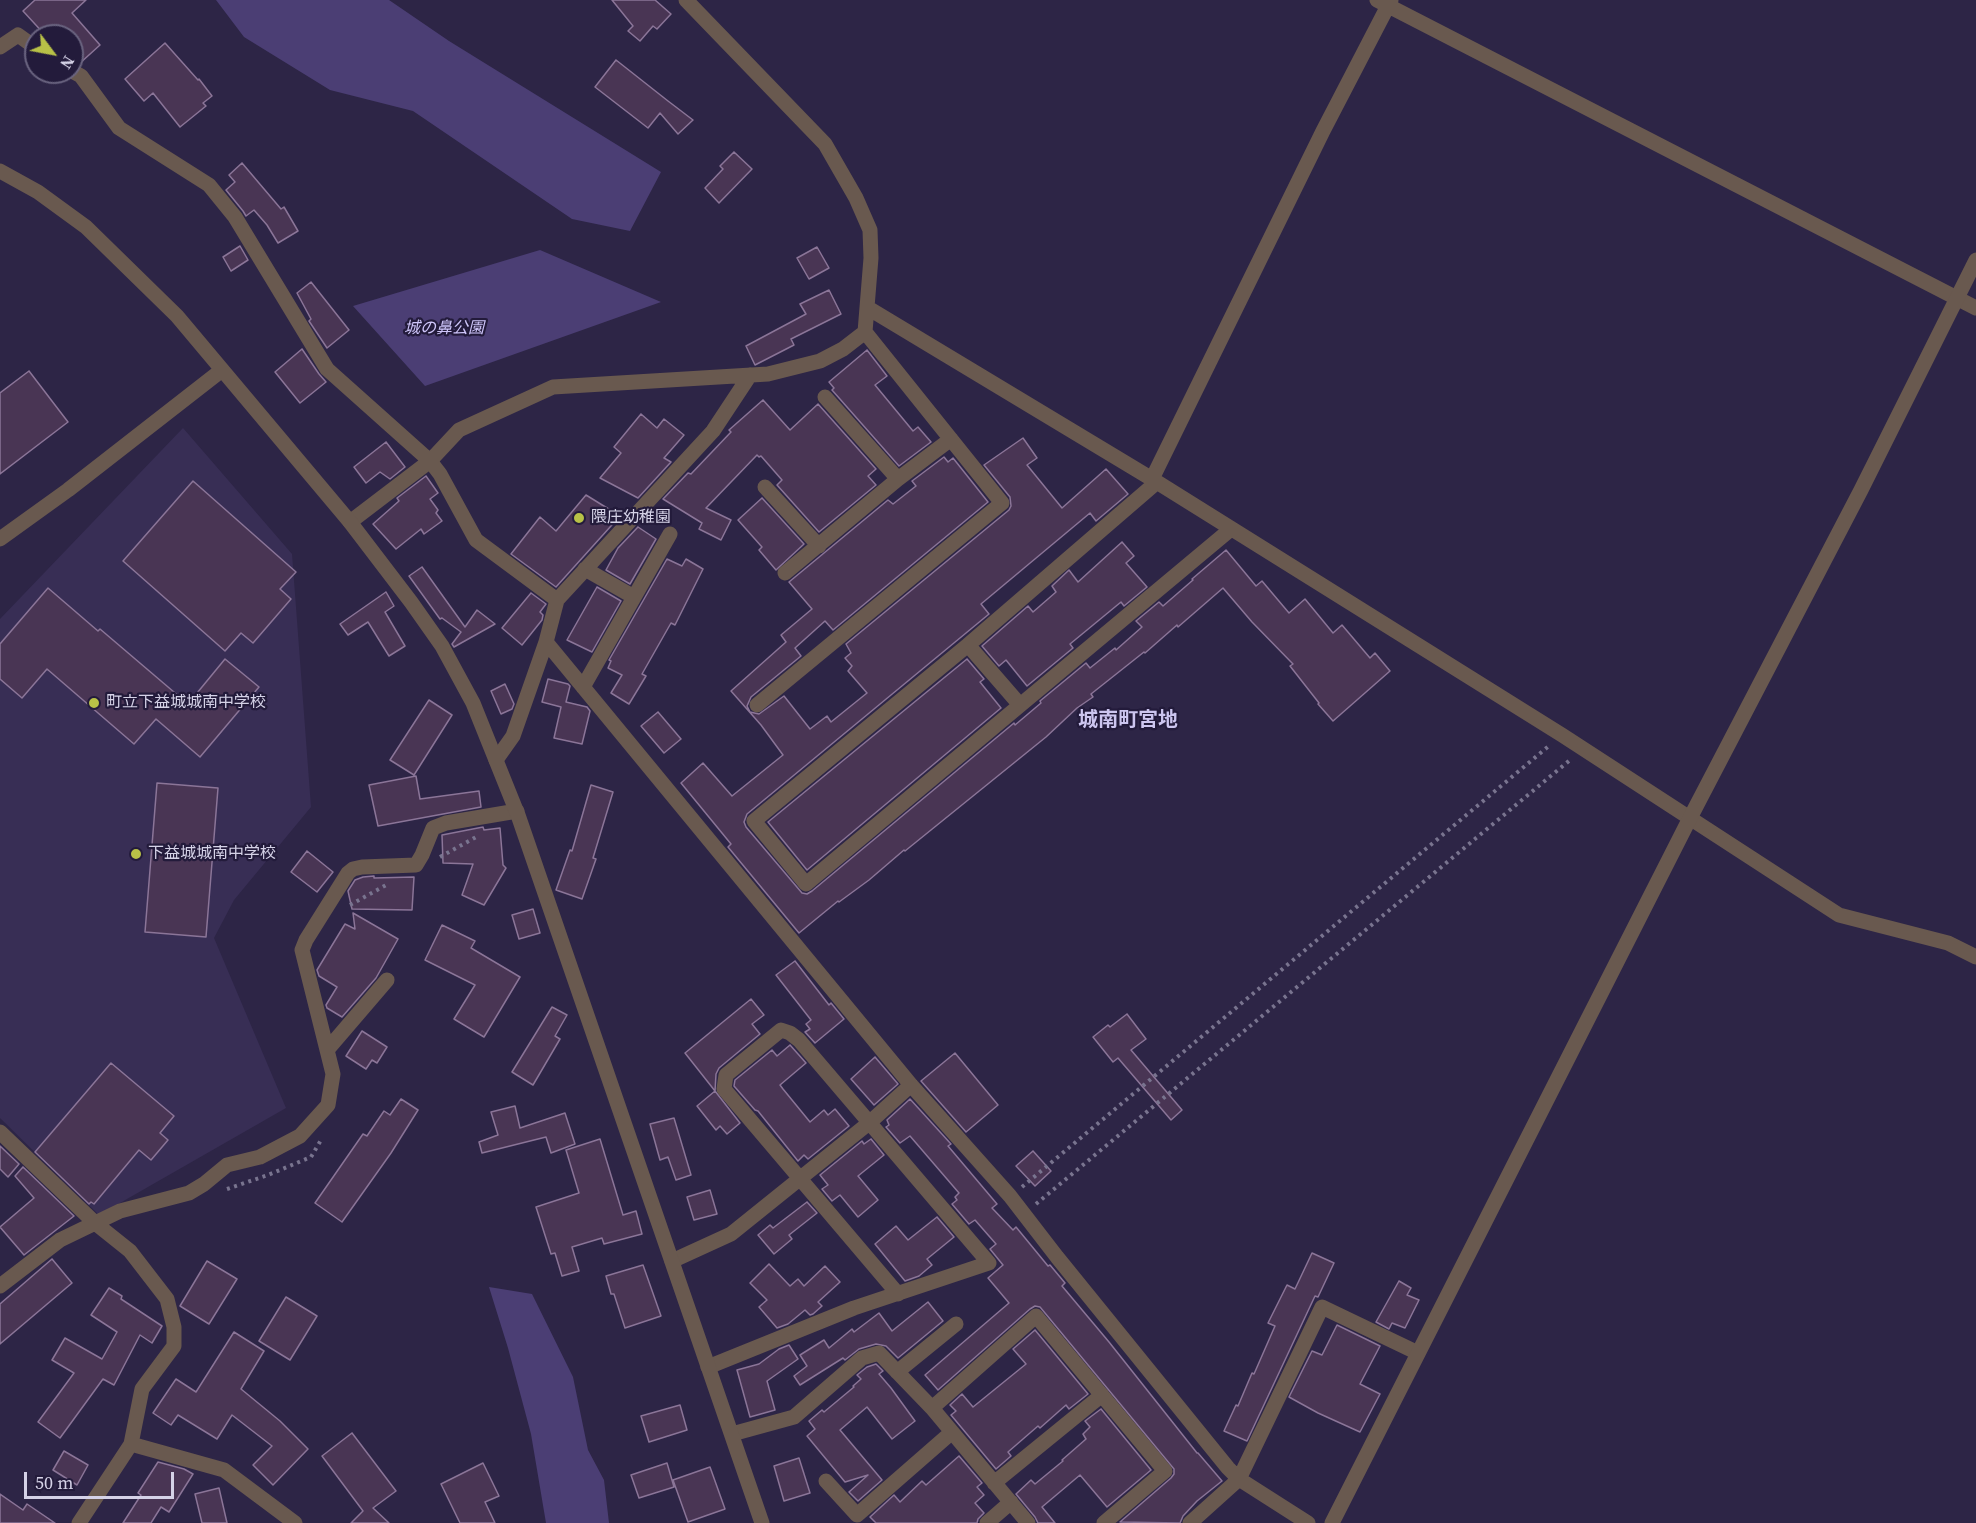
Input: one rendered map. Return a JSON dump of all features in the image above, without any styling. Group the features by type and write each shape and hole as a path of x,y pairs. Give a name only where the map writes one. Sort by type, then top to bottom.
{"street":[{"path":"686,0 825,144 856,198 870,230 871,258 866,332 1002,503 757,705"},
{"path":"1231,530 806,884 754,821 968,645 1154,481 1385,2 1976,308"},
{"path":"0,47 18,35 24,39"},
{"path":"84,80 119,128 209,185 236,217 327,369 429,461 440,474 476,540 556,600"},
{"path":"0,171 38,192 86,227 177,316 350,522 442,646 473,702 517,811 762,1523"},
{"path":"1332,1523 1690,818 1861,490 1976,260"},
{"path":"868,308 1154,481 1562,735 1839,915 1948,943 1976,957"},
{"path":"350,522 429,461 459,430 553,387 768,374 820,362 866,332"},
{"path":"0,539 68,490 222,370"},
{"path":"496,760 513,736 546,642 556,600 713,431 750,375"},
{"path":"825,396 898,479"},
{"path":"785,573 898,479 951,439"},
{"path":"765,487 819,546"},
{"path":"584,687 670,534"},
{"path":"585,569 634,597"},
{"path":"546,642 911,1085 1010,1196 1057,1257 1239,1479 1308,1523"},
{"path":"968,645 1020,705"},
{"path":"0,1286 60,1240 120,1211 189,1193 227,1165 260,1157 300,1136 328,1105 333,1074 302,950 348,873 352,869 362,867 416,865 433,828 446,823 517,811"},
{"path":"327,1050 387,980"},
{"path":"708,1366 854,1308 898,1294 989,1263 799,1040 781,1030 726,1075 724,1089 898,1294"},
{"path":"672,1261 731,1234 869,1123 911,1085"},
{"path":"0,1132 95,1223 137,1258 167,1299 174,1327 174,1346 142,1389 131,1444 78,1523"},
{"path":"1190,1523 1239,1479 1322,1307 1418,1353"},
{"path":"932,1408 1036,1316 1165,1471 1104,1523"},
{"path":"897,1372 956,1324"},
{"path":"732,1434 794,1417 862,1358 879,1353 932,1408 1028,1523"},
{"path":"994,1483 1102,1395"},
{"path":"826,1481 857,1515 952,1432"},
{"path":"131,1444 224,1470 295,1523"},
{"path":"987,1523 1011,1502"}],"path":[{"path":"1010,1196 1562,735"},
{"path":"1024,1214 1583,749"}],"shaded area":[{"name":"下益城城南中学校","path":"183,428 292,554 311,807 234,900 214,938 286,1108 99,1215 0,1118 0,619"}],"green space":[{"path":"216,0 389,0 449,41 661,172 630,231 572,219 413,111 330,90 244,37"},
{"name":"城の鼻公園","path":"540,250 661,302 425,386 353,306"},
{"path":"489,1287 532,1294 573,1377 588,1450 604,1480 609,1523 546,1523 531,1434"}],"building":[{"path":"35,0 86,0 72,13 82,24 35,24 23,11"},
{"path":"612,0 655,0 671,14 657,29 653,26 640,41 628,31 633,26"},
{"path":"84,27 100,45 84,59"},
{"path":"165,43 212,96 203,103 206,106 180,127 153,93 144,101 125,79"},
{"path":"616,60 693,120 678,134 660,113 648,128 595,87"},
{"path":"734,152 752,169 719,203 705,188 723,169 720,166"},
{"path":"242,163 281,209 284,207 298,231 278,243 254,210 246,216 226,190 235,182 229,175"},
{"path":"240,246 248,260 231,271 223,257"},
{"path":"817,247 829,268 809,279 797,258"},
{"path":"311,282 349,330 327,348 309,321 311,319 297,293"},
{"path":"829,290 841,314 791,339 794,345 755,365 746,346 806,314 800,304"},
{"path":"302,349 326,382 300,403 275,372"},
{"path":"867,350 887,376 875,385 913,431 918,427 931,442 899,466 832,390 834,388 829,382"},
{"path":"29,371 68,422 0,474 0,393"},
{"path":"763,400 790,430 818,404 876,469 868,476 876,485 819,532 777,485 782,480 761,456 757,455 706,508 731,520 721,540 699,529 702,523 663,499 688,473 691,474 731,432 729,430"},
{"path":"641,414 657,428 664,419 684,435 664,458 671,462 638,498 600,478 621,453 614,447"},
{"path":"1023,438 1037,458 1027,465 1062,508 1106,469 1128,494 1096,521 1090,513 981,604 989,614 747,814 744,822 746,827 802,893 807,894 812,891 1014,723 1015,725 1086,663 1090,668 1115,648 1116,650 1142,627 1136,621 1159,602 1163,606 1226,550 1256,586 1262,581 1289,613 1305,599 1333,633 1342,625 1370,658 1375,653 1390,671 1333,721 1290,666 1293,664 1223,588 1178,627 1177,625 1145,653 1091,694 1093,697 1077,708 1046,737 869,880 838,901 799,933 728,847 731,844 681,783 703,763 732,796 783,755 761,725 731,691 786,642 781,635 812,609 789,582 888,500 893,504 916,486 912,481 944,457 948,462 953,458 988,502 833,630 825,621 795,648 801,656 751,697 747,706 750,712 759,714 784,696 810,729 827,716 831,722 867,693 848,671 852,666 845,658 851,653 846,644 1009,510 1010,497 984,465"},
{"path":"386,442 405,467 390,479 380,472 366,483 354,467"},
{"path":"426,476 438,493 430,499 442,521 424,534 421,529 396,549 373,524 399,501 397,498"},
{"path":"193,481 296,572 280,589 291,599 253,643 241,633 225,651 123,561"},
{"path":"586,495 620,516 556,587 511,554 540,517 556,531"},
{"path":"762,498 804,544 776,570 759,550 762,547 738,520"},
{"path":"638,527 656,539 630,584 606,570 618,548"},
{"path":"1122,542 1134,556 1126,563 1147,587 1124,606 1121,602 1070,644 1073,648 1027,686 1006,660 999,666 982,646 1028,606 1033,612 1056,592 1052,586 1069,570 1078,582"},
{"path":"667,559 682,566 686,559 703,569 675,625 671,623 642,674 646,676 629,704 611,693 622,675 608,668 611,661 609,660"},
{"path":"422,567 465,627 477,610 495,624 454,647 452,644 461,632 442,618 440,619 409,576"},
{"path":"597,587 621,601 592,652 567,640"},
{"path":"48,588 188,704 225,659 259,687 200,757 156,719 134,744 47,669 22,698 0,679 0,644"},
{"path":"386,592 394,606 385,612 405,646 389,656 368,622 348,635 340,624"},
{"path":"531,593 546,604 540,612 543,615 542,620 522,645 502,628"},
{"path":"967,659 984,679 980,682 1001,708 807,870 768,822"},
{"path":"548,679 568,684 570,686 566,702 587,707 590,711 582,744 554,738 561,707 542,702"},
{"path":"505,684 514,704 512,709 501,714 491,691"},
{"path":"429,700 452,715 414,775 390,760"},
{"path":"658,712 681,739 664,753 641,726"},
{"path":"416,776 420,799 479,791 481,807 378,826 369,785"},
{"path":"157,783 218,788 206,937 145,932"},
{"path":"591,785 613,792 593,858 596,859 582,899 556,890 570,850 572,851"},
{"path":"483,827 484,830 500,828 503,865 506,868 484,905 462,895 473,864 443,863 442,835"},
{"path":"307,851 333,872 317,892 291,872"},
{"path":"374,876 374,878 414,877 412,910 352,909 348,891 355,880"},
{"path":"533,909 540,933 519,939 512,915"},
{"path":"353,913 398,939 376,978 342,1017 326,1005 337,987 319,976 317,970 345,924 355,929"},
{"path":"442,925 475,941 471,948 520,977 484,1037 454,1019 475,985 425,960"},
{"path":"795,961 829,1005 831,1003 844,1019 815,1043 805,1032 810,1029 806,1024 811,1020 776,975"},
{"path":"751,999 764,1015 752,1024 760,1034 719,1068 716,1074 715,1091 685,1053"},
{"path":"552,1007 567,1015 555,1036 560,1039 533,1085 512,1072"},
{"path":"1127,1014 1146,1039 1131,1050 1182,1110 1171,1120 1118,1058 1113,1062 1093,1037"},
{"path":"362,1031 387,1047 377,1063 372,1060 366,1069 346,1056"},
{"path":"790,1045 806,1063 780,1085 810,1122 824,1110 828,1115 835,1109 849,1126 808,1159 804,1155 798,1161 758,1111 734,1086 735,1080 772,1050 777,1056"},
{"path":"955,1053 998,1105 966,1132 921,1081"},
{"path":"875,1057 898,1084 874,1105 851,1079"},
{"path":"111,1063 174,1116 160,1133 168,1140 151,1160 139,1150 94,1204 91,1202 89,1204 35,1152"},
{"path":"715,1091 740,1123 727,1134 720,1126 716,1130 697,1106"},
{"path":"401,1099 418,1110 391,1153 342,1222 315,1203 363,1134 367,1136 384,1111 390,1115"},
{"path":"910,1099 951,1144 948,1146 997,1204 992,1208 1013,1230 1016,1227 1048,1266 1050,1265 1065,1283 1062,1286 1222,1481 1197,1501 1183,1516 1180,1523 1120,1522 1171,1478 1174,1469 1040,1307 1035,1306 1030,1309 938,1390 925,1375 1009,1303 988,1278 1003,1265 990,1249 996,1244 975,1220 969,1224 952,1204 957,1200 955,1197 959,1193 910,1136 900,1143 886,1127 889,1125 887,1120"},
{"path":"515,1106 520,1128 565,1113 575,1144 551,1153 546,1137 482,1153 479,1142 498,1135 491,1112"},
{"path":"674,1118 691,1175 676,1180 668,1157 660,1160 650,1124"},
{"path":"600,1139 623,1215 636,1211 642,1234 604,1244 602,1238 572,1247 579,1271 562,1276 555,1253 551,1254 536,1207 579,1193 566,1150"},
{"path":"871,1139 884,1155 858,1176 878,1200 858,1217 840,1195 832,1201 822,1189 828,1185 820,1175 862,1141 864,1144"},
{"path":"0,1146 19,1164 8,1177 0,1169"},
{"path":"1033,1151 1051,1171 1035,1186 1016,1166"},
{"path":"23,1167 74,1216 24,1255 0,1227 34,1198 15,1176"},
{"path":"710,1190 717,1214 694,1220 687,1197"},
{"path":"807,1202 817,1213 789,1235 792,1239 774,1254 758,1235 770,1225 773,1228"},
{"path":"937,1217 954,1237 927,1259 932,1265 919,1276 905,1281 875,1244 896,1226 908,1240"},
{"path":"1312,1253 1334,1263 1318,1297 1315,1296 1247,1441 1224,1431 1252,1373 1254,1374 1275,1326 1268,1323 1287,1285 1295,1289"},
{"path":"52,1259 72,1283 0,1344 0,1304"},
{"path":"207,1261 237,1279 209,1324 180,1306"},
{"path":"769,1264 790,1286 798,1279 804,1286 825,1266 840,1282 818,1302 822,1306 813,1314 810,1315 805,1310 788,1324 777,1328 759,1307 767,1300 750,1283"},
{"path":"643,1265 661,1316 625,1328 606,1276"},
{"path":"1399,1281 1411,1288 1407,1295 1419,1300 1405,1328 1392,1323 1389,1329 1376,1322"},
{"path":"109,1288 122,1296 121,1299 162,1326 152,1343 140,1335 114,1385 103,1379 60,1438 38,1422 74,1373 52,1360 65,1338 102,1359 117,1332 91,1315"},
{"path":"286,1297 317,1316 290,1360 259,1341"},
{"path":"928,1302 943,1321 898,1358 886,1346 876,1344 859,1349 845,1360 843,1358 800,1385 794,1376 807,1366 800,1355 824,1340 829,1348 852,1329 854,1332 879,1313 892,1331"},
{"path":"1337,1325 1380,1346 1360,1384 1380,1394 1360,1432 1289,1397 1312,1351 1322,1355"},
{"path":"1035,1330 1088,1394 1069,1409 1066,1405 1040,1428 1038,1426 1008,1452 1011,1456 996,1469 951,1415 956,1411 950,1405 962,1394 973,1407 1026,1364 1013,1349"},
{"path":"234,1332 264,1351 241,1389 280,1421 308,1449 273,1485 253,1465 272,1446 232,1415 217,1439 178,1415 171,1425 153,1413 176,1379 196,1392"},
{"path":"789,1345 798,1359 767,1381 775,1410 750,1417 737,1370 759,1364 779,1349"},
{"path":"876,1364 883,1371 879,1374 915,1421 892,1439 867,1407 840,1430 882,1480 858,1501 849,1492 868,1475 845,1482 807,1436 815,1429 809,1421 822,1410 824,1412 854,1387 861,1379 857,1375 867,1367"},
{"path":"680,1405 687,1430 649,1442 641,1416"},
{"path":"1101,1409 1151,1470 1107,1507 1080,1475 1042,1507 1055,1523 1038,1523 1016,1494 1031,1480 1035,1484 1086,1439 1083,1434 1090,1427 1085,1421"},
{"path":"352,1433 396,1491 373,1508 389,1523 351,1523 363,1511 322,1456"},
{"path":"64,1451 88,1465 77,1485 53,1470"},
{"path":"959,1456 982,1483 977,1487 984,1495 975,1503 984,1513 977,1523 876,1523 870,1517 894,1495 900,1502 922,1481 926,1485"},
{"path":"799,1458 810,1493 784,1501 774,1466"},
{"path":"158,1462 184,1469 193,1474 169,1512 161,1507 151,1523 123,1523 141,1495 138,1493"},
{"path":"483,1463 499,1496 485,1502 495,1523 460,1523 441,1484"},
{"path":"667,1463 674,1487 639,1498 631,1475"},
{"path":"710,1467 725,1509 688,1522 673,1480"},
{"path":"219,1488 227,1523 202,1523 195,1494"},
{"path":"0,1494 23,1510 27,1504 55,1523 0,1523"}],"place":[{"name":"隈庄幼稚園","path":"579,518"},
{"name":"町立下益城城南中学校","path":"94,703"},
{"name":"下益城城南中学校","path":"136,854"}],"district":[{"name":"城南町宮地","path":"1128,721"}]}
